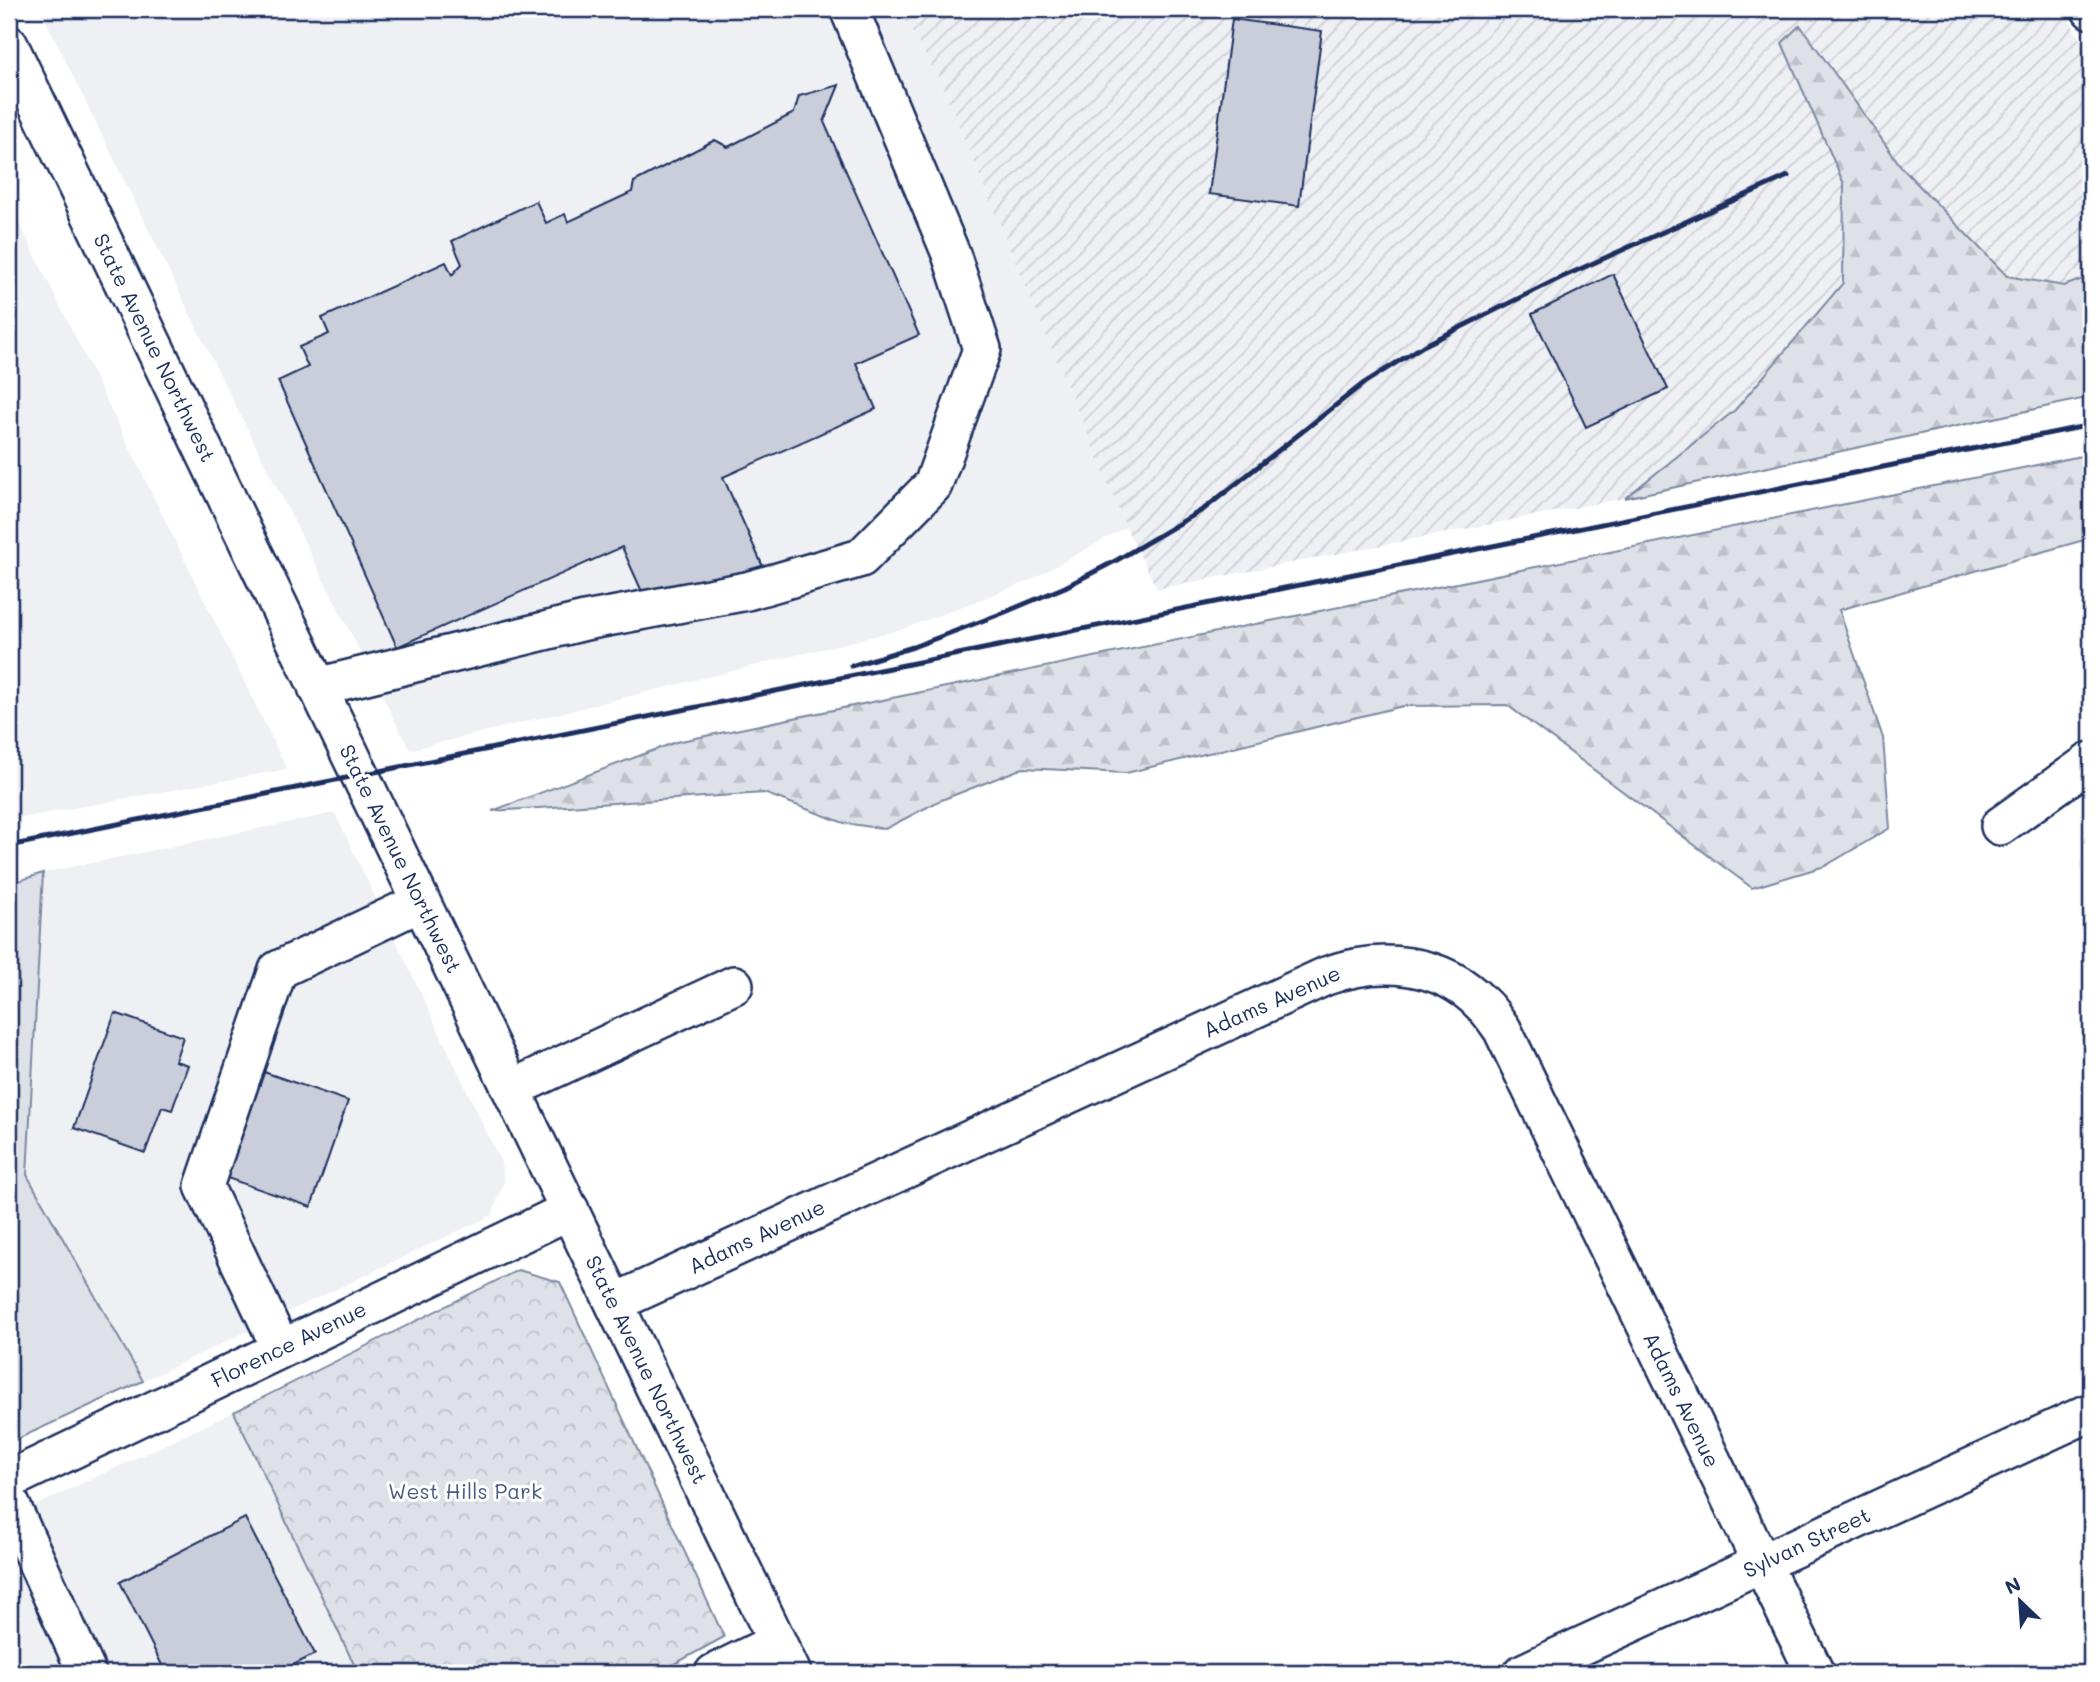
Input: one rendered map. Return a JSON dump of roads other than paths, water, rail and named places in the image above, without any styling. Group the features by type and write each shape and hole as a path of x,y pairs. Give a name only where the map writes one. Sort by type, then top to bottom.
{"street":[{"path":"317,687 585,621 747,591 861,558 933,485 982,349 951,254 849,9"},
{"name":"State Avenue Northwest","path":"9,45 785,1658"},
{"path":"2000,827 2091,761"},
{"path":"281,1349 204,1186 278,970 421,902"},
{"name":"Adams Avenue","path":"614,1303 1326,976 1344,969 1377,963 1415,966 1451,980 1482,1003 1502,1030 1815,1673"},
{"path":"511,1089 734,985"},
{"name":"Florence Avenue","path":"9,1480 570,1210"},
{"name":"Sylvan Street","path":"1523,1673 2091,1412"},
{"path":"9,1501 87,1673"},
{"path":"714,1673 785,1658"}],"railway":[{"path":"851,666 913,647 1003,613 1065,587 1117,560 1204,509 1364,383 1423,346 1560,278 1788,176"},
{"path":"9,846 2091,425"}],"park label":[{"name":"West Hills Park","path":"465,1492"}]}
